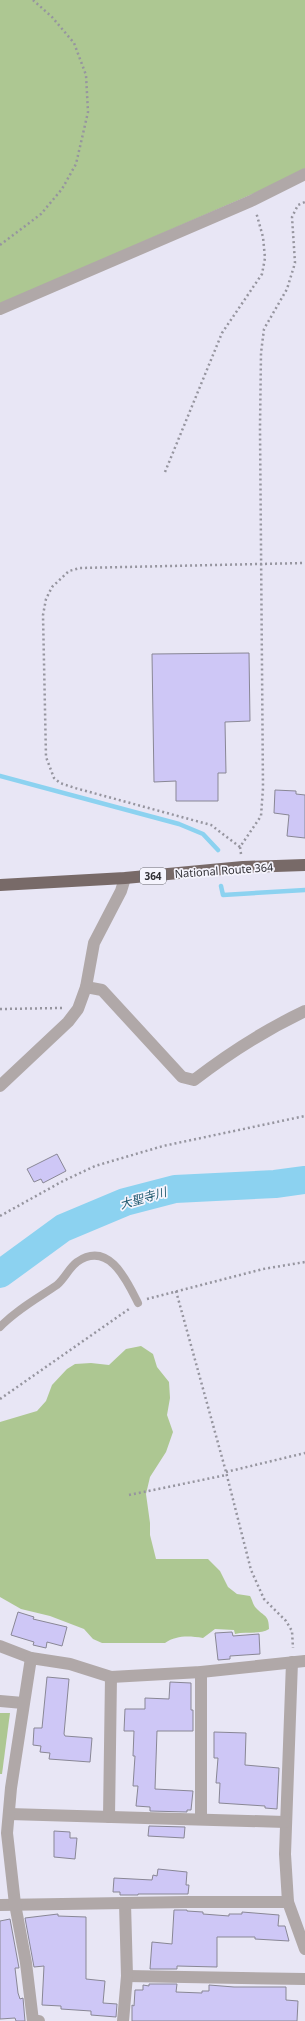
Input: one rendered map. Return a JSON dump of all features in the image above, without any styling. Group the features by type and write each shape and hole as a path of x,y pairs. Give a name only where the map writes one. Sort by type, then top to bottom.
{"highway":[{"name":"National Route 364","path":"0,885 125,878 244,867 305,865"}],"street":[{"path":"0,310 251,201 305,174"},
{"path":"0,1086 68,1022 78,1009 86,987 94,943 121,891 125,878"},
{"path":"86,987 102,990 182,1077 194,1080 226,1055 264,1031 305,1011"},
{"path":"0,1646 31,1658 70,1664 111,1677 201,1672 292,1662 305,1662"},
{"path":"31,1658 11,1788 7,1833 15,1904 26,1963 33,2021 39,2021"},
{"path":"292,1662 285,1822 288,1902 305,1949"},
{"path":"201,1672 201,1819"},
{"path":"109,1817 111,1677"},
{"path":"0,1701 23,1703"},
{"path":"9,1814 285,1822"},
{"path":"0,1905 288,1902"},
{"path":"123,2021 127,1976 126,1903"},
{"path":"127,1976 305,1978"}],"lane":[{"path":"0,1327 57,1284 75,1263 84,1258 103,1257 115,1264 125,1276 138,1303"}],"path":[{"path":"0,245 41,214 62,189 76,164 88,112 86,75 74,43 52,17 33,0"},
{"path":"165,472 222,333 262,274 265,258 263,237 251,201"},
{"path":"240,847 261,816 263,724 261,668 260,428 263,337 264,329 287,289 295,263 292,217 298,205 305,202"},
{"path":"244,867 240,847 211,825 74,788 60,783 54,778 46,757 43,615 46,599 52,587 68,571 80,568 305,563"},
{"path":"0,1009 78,1009"},
{"path":"0,1216 62,1181 95,1166 162,1146 305,1116"},
{"path":"0,1400 138,1303 176,1291 263,1269 305,1262"},
{"path":"176,1291 251,1570 264,1599 286,1621 292,1631 292,1662"},
{"path":"129,1495 305,1453"}],"green space":[{"path":"0,0 305,0 305,168 287,179 0,304"},
{"path":"141,1346 153,1354 157,1367 169,1382 170,1398 167,1415 173,1432 166,1452 150,1477 146,1494 150,1535 156,1559 208,1559 220,1571 228,1587 237,1594 250,1596 255,1607 266,1616 269,1629 265,1631 235,1634 234,1630 215,1629 203,1638 183,1637 170,1640 165,1643 102,1643 93,1639 84,1629 50,1616 21,1609 0,1597 0,1422 37,1411 46,1401 52,1385 67,1369 75,1364 91,1363 109,1365 126,1349"},
{"path":"0,1713 10,1713 2,1774 0,1774"}],"building":[{"path":"249,653 250,721 225,722 226,773 218,773 218,801 176,801 176,781 154,782 152,654"},
{"path":"275,790 296,791 296,794 305,795 305,838 287,836 289,815 274,813"},
{"path":"57,1154 66,1171 43,1183 41,1179 34,1182 27,1169"},
{"path":"18,1612 34,1617 33,1619 67,1627 62,1646 47,1642 46,1648 33,1645 34,1642 11,1635"},
{"path":"232,1632 233,1636 259,1634 260,1654 230,1656 230,1659 218,1660 215,1633"},
{"path":"47,1677 69,1679 64,1734 65,1736 92,1738 90,1762 49,1759 50,1753 40,1752 41,1746 33,1745 34,1728 42,1728"},
{"path":"170,1682 191,1683 193,1731 157,1731 155,1789 193,1791 191,1810 187,1810 187,1812 150,1811 150,1807 136,1806 138,1786 133,1786 135,1756 133,1756 134,1731 124,1731 125,1709 145,1709 145,1698 169,1699"},
{"path":"214,1732 246,1733 245,1765 279,1768 277,1809 265,1808 265,1806 219,1803 220,1783 216,1783 218,1758 214,1758"},
{"path":"149,1826 185,1827 184,1838 148,1836"},
{"path":"54,1831 70,1832 70,1838 77,1838 75,1859 54,1857"},
{"path":"158,1869 187,1872 186,1885 189,1885 188,1894 120,1895 120,1892 113,1892 114,1878 152,1880 153,1875 157,1876"},
{"path":"174,1910 187,1910 203,1912 203,1914 229,1916 229,1914 242,1914 242,1912 279,1915 278,1926 285,1926 289,1941 255,1939 255,1937 217,1937 217,1967 177,1966 177,1969 150,1969 152,1942 172,1944"},
{"path":"58,1914 58,1916 86,1917 86,1979 105,1981 103,2003 117,2004 116,2017 91,2015 91,2011 61,2009 61,2006 42,2005 44,1966 34,1967 25,1918"},
{"path":"10,1919 19,1968 15,1968 18,1993 20,1999 23,1998 25,2021 16,2021 15,2018 0,2019 0,1921"},
{"path":"149,1984 177,1984 176,1992 202,1993 202,1991 209,1991 209,1985 234,1987 286,1987 286,2000 298,2001 297,2021 132,2021 132,2005 134,2006 135,1990 143,1990 143,1985 149,1986"}],"waterway":[{"path":"0,776 179,824 203,834 218,850"},
{"path":"221,886 223,895 305,890"},
{"name":"大聖寺川","path":"0,1274 63,1228 125,1202 175,1189 275,1184 305,1180"}]}
